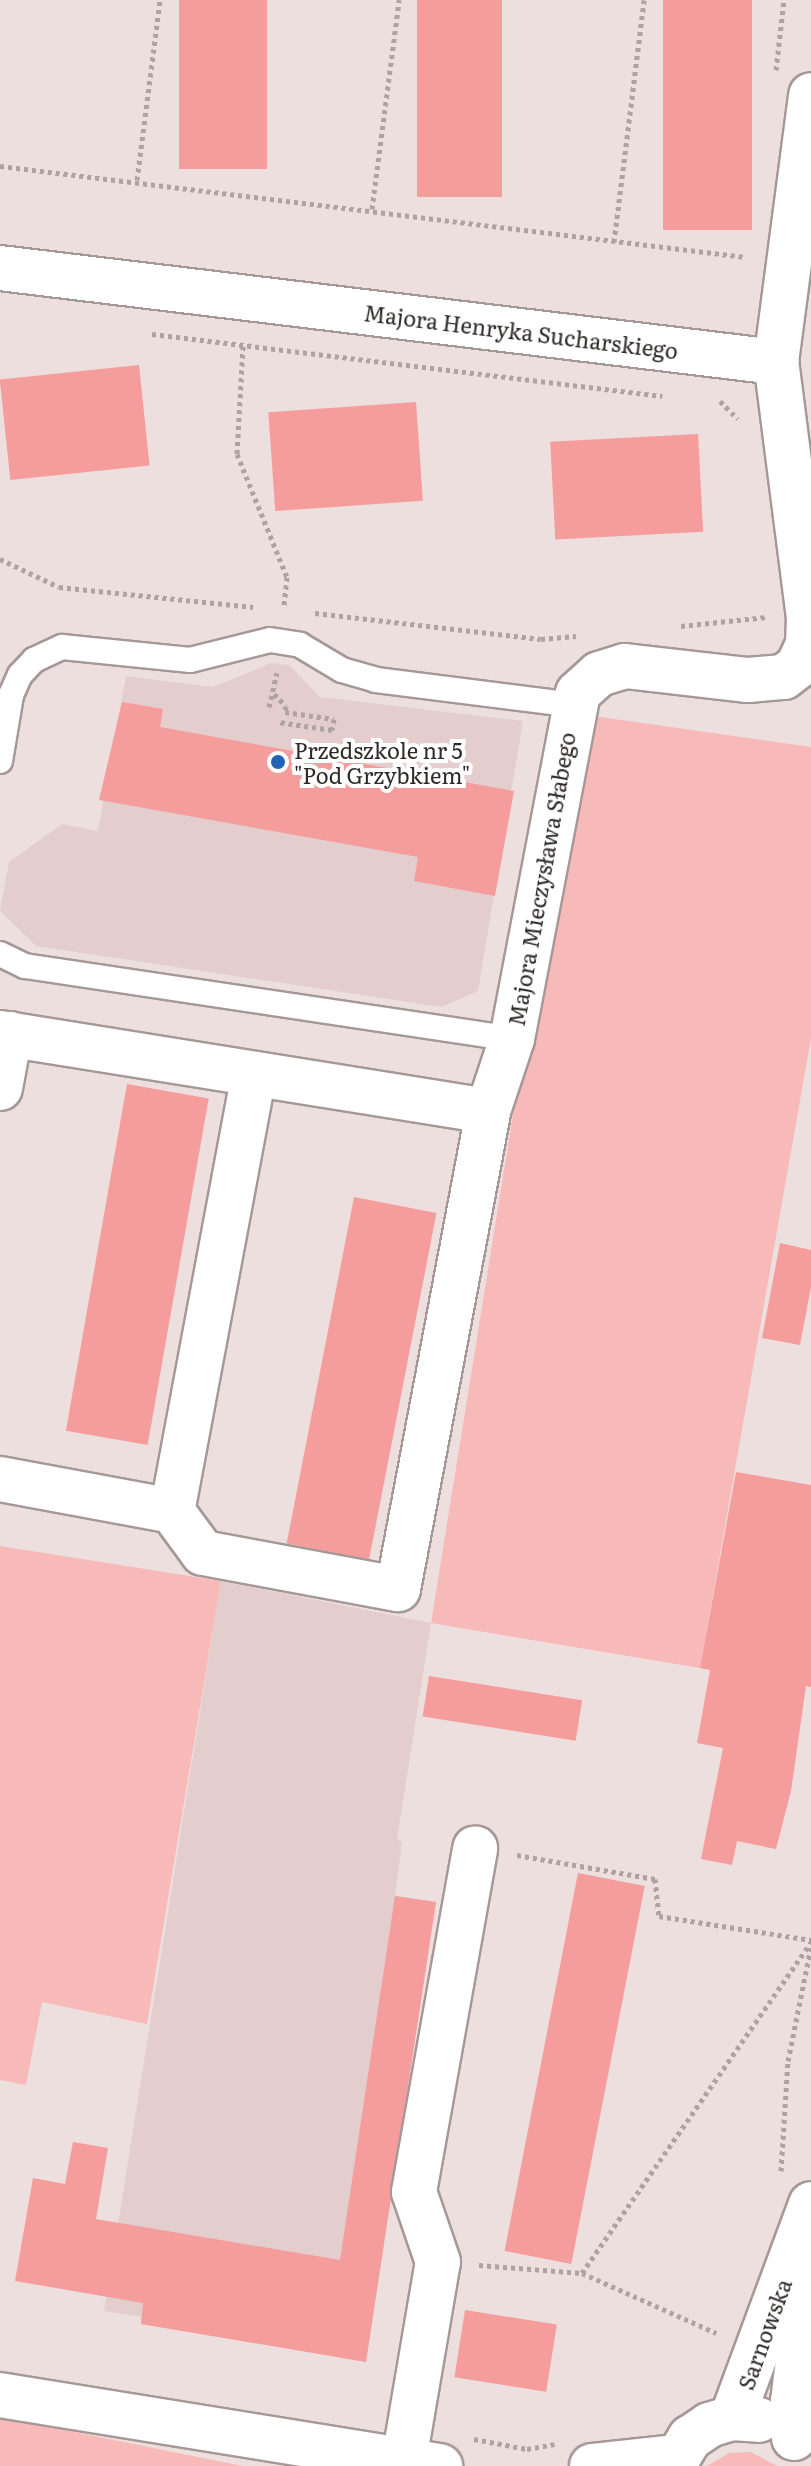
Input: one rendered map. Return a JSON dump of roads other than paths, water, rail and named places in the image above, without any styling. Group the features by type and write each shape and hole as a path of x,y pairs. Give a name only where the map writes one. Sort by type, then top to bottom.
{"street":[{"path":"776,362 793,86"},
{"name":"Majora Henryka Sucharskiego","path":"0,268 776,362"},
{"name":"Majora Mieczysława Słabego","path":"172,1511 203,1553 398,1589 496,1072 512,1039 573,705 588,682 611,668 765,680 792,672 804,657 809,618 776,362"},
{"path":"0,1088 5,1034 488,1111"},
{"path":"0,1479 172,1511 254,1074"},
{"path":"0,2395 418,2451 438,2262 414,2192 475,1848"},
{"name":"Sarnowska","path":"732,2418 759,2357 795,2192"},
{"name":"Sarnowska","path":"803,2450 793,2402 811,2248"},
{"path":"578,2454 675,2461 709,2425 732,2418 776,2425 803,2450"}],"lane":[{"path":"0,761 11,695 20,675 49,651 77,646 190,660 257,640 282,642 309,648 342,670 376,680 573,705"},
{"path":"0,954 25,966 512,1039"}],"place":[{"name":"Przedszkole nr 5 \"Pod Grzybkiem\"","path":"278,762"}]}
